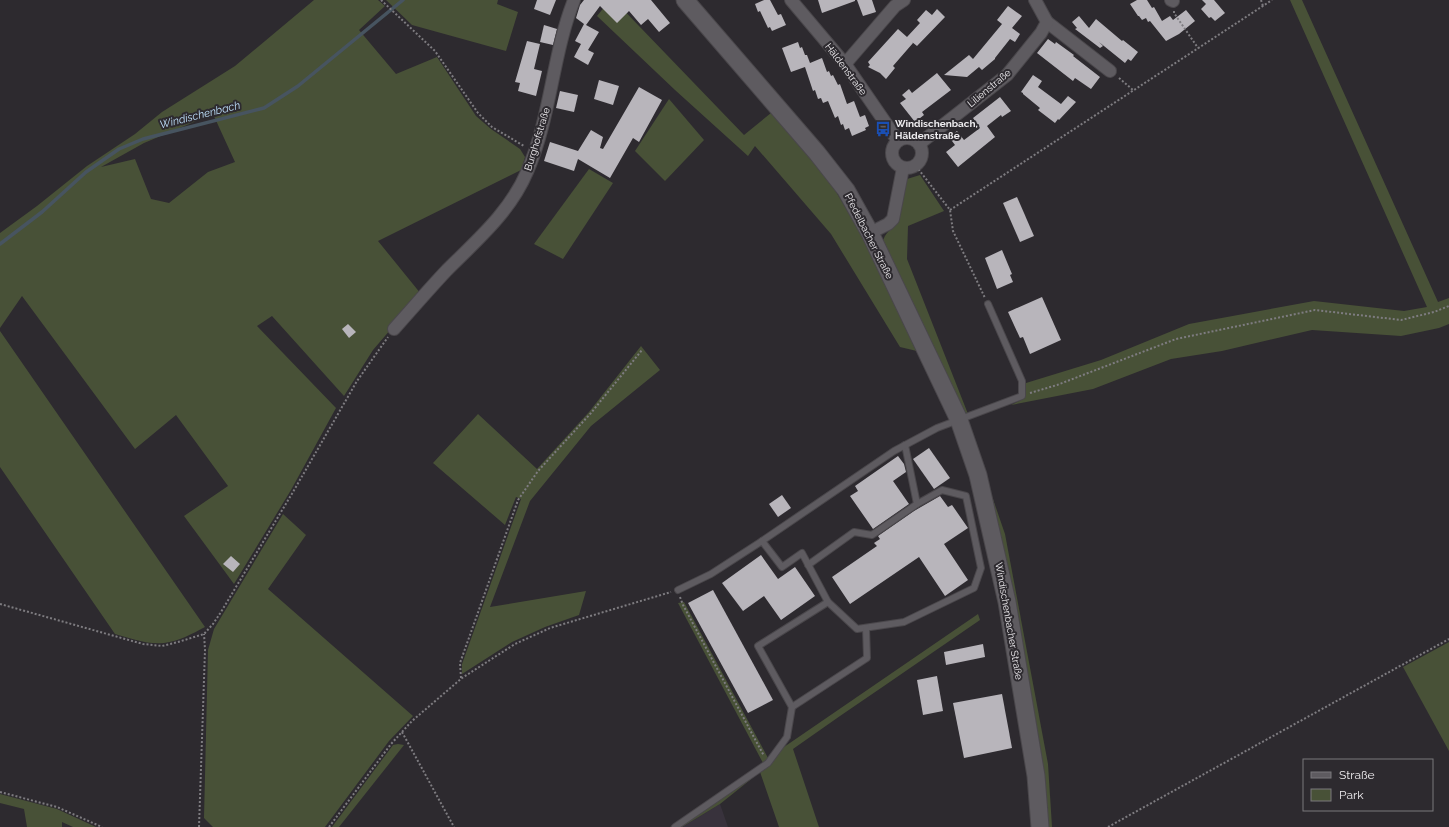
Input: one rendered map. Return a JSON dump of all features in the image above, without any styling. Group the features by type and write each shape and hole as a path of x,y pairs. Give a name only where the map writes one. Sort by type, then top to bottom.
{"street":[{"name":"Burghofstraße","path":"394,328 446,271 491,226 513,199 535,151 546,116 554,66 569,12 574,0"},
{"name":"Pfedelbacher Straße","path":"685,0 817,153 846,190 870,233 959,420"},
{"name":"Häldenstraße","path":"791,0 845,64 898,141"},
{"path":"845,64 895,6 904,0"},
{"path":"1035,0 1048,22 1110,71"},
{"name":"Lilienstraße","path":"919,144 1007,75 1048,22"},
{"path":"903,138 909,138 919,144 922,149 922,155 916,166 912,168 903,168 898,166 892,156 894,145 903,138"},
{"path":"870,233 888,224 892,219 903,168"},
{"name":"Windischenbacher Straße","path":"959,420 978,475 1007,602 1036,776 1040,827"}],"lane":[{"path":"678,590 711,574 894,451 937,428 1022,396 1022,381 988,304"},
{"path":"905,445 917,504"},
{"path":"762,541 782,567 802,553 808,565 828,602 857,630 904,622 974,588 981,568 966,496 942,490 917,504 872,535 854,532 808,565"},
{"path":"675,827 768,763 787,737 792,707 758,646 828,602"},
{"path":"792,707 867,658 866,628"}],"path":[{"path":"381,0 435,51 478,113 492,127 535,151"},
{"path":"1261,0 1263,6"},
{"path":"950,210 1272,0"},
{"path":"1172,1 1174,13 1198,48"},
{"path":"1110,71 1133,90"},
{"path":"916,166 950,210 954,231 988,304"},
{"path":"1022,396 1057,385 1176,339 1315,310 1401,320 1434,312 1449,306"},
{"path":"0,604 143,644 162,646 204,634 221,612 357,381 394,328"},
{"path":"462,678 460,663 518,500 538,471 591,413 642,350"},
{"path":"329,827 391,744 412,721 462,678 515,644 550,628 678,590 683,605 768,763"},
{"path":"199,827 205,650 204,634"},
{"path":"1108,827 1449,639"},
{"path":"402,732 454,827"},
{"path":"0,792 57,807 102,827"}],"shaded area":[{"path":"720,804 728,827 682,827"}],"green space":[{"path":"314,0 378,0 385,6 359,30 396,74 437,57 476,116 491,129 520,149 525,157 521,170 378,241 421,294 373,350 344,396 272,316 257,326 336,408 291,490 234,584 184,516 228,486 176,415 135,449 22,296 0,328 0,233 87,166 135,134 162,112 235,66","holes":["213,114 235,162 208,172 169,203 151,199 135,159 101,167 144,143"]},
{"path":"386,0 498,0 497,4 518,12 506,51 412,25"},
{"path":"610,0 614,0 744,135 771,113 803,149 835,190 862,236 921,352 900,347 831,234 755,146 748,156 675,90 597,16"},
{"path":"1290,0 1302,0 1438,302 1449,298 1449,324 1439,328 1401,336 1312,330 1222,351 1171,359 1093,389 1011,405 1023,399 1026,383 1101,360 1189,324 1314,301 1404,311 1427,307"},
{"path":"669,99 704,140 665,181 635,151"},
{"path":"589,169 613,183 563,259 534,244"},
{"path":"920,175 944,211 908,226 907,259 968,414 960,409 882,247 886,234 897,224 907,179"},
{"path":"0,331 205,627 180,639 164,643 145,642 115,634 0,467"},
{"path":"641,346 660,370 591,426 530,501 490,607 586,591 579,615 545,627 512,642 462,674 462,664 521,499 516,497 505,525 433,463 478,414 537,469 589,412"},
{"path":"984,473 1005,534 1048,764 1052,827 1045,827"},
{"path":"283,514 306,535 268,589 413,716 389,741 325,827 213,827 204,818 208,650 214,629"},
{"path":"684,602 768,758 978,614 980,620 793,749 819,827 779,827 760,772 720,804 682,827 670,827 763,763 678,603"},
{"path":"1449,642 1449,751 1403,667"},
{"path":"393,745 404,745 339,827 332,827"},
{"path":"0,794 57,809 96,827 73,827 62,822 62,827 27,827 24,809 0,803"}],"building":[{"path":"537,0 556,0 550,15 534,9"},
{"path":"584,0 651,0 670,23 659,32 648,19 641,25 629,11 617,23 600,6 586,25 599,32 588,50 594,53 588,65 574,57 581,44 575,41 584,24 576,18 580,5"},
{"path":"764,0 770,0 778,15 781,14 786,25 772,31 770,27 768,28 755,4"},
{"path":"818,0 855,0 855,1 822,13"},
{"path":"857,0 872,0 876,12 863,16"},
{"path":"1137,0 1147,0 1152,8 1154,7 1162,21 1170,16 1173,20 1186,10 1195,21 1179,34 1166,41 1150,21 1148,22 1146,18 1142,20 1138,16 1130,4"},
{"path":"1202,0 1214,0 1225,13 1215,21 1211,17 1209,18 1201,9 1206,4"},
{"path":"1008,6 1022,16 1012,28 1020,34 1015,42 1010,39 995,59 982,70 979,67 967,77 944,75 969,55 973,59 1002,24 997,20"},
{"path":"937,9 945,17 917,46 912,42 913,43 893,66 895,68 886,79 880,73 868,67 870,65 868,62 898,29 907,37 920,23 917,20 926,10 932,15"},
{"path":"1079,16 1089,28 1096,19 1122,41 1123,40 1138,52 1131,61 1128,59 1125,63 1099,42 1103,46 1100,48 1075,29 1077,28 1072,22"},
{"path":"544,25 557,29 553,45 540,42"},
{"path":"1048,39 1055,44 1056,42 1074,55 1073,56 1100,77 1091,89 1075,78 1073,81 1037,53"},
{"path":"527,41 540,44 534,69 542,71 536,96 518,91 520,83 515,82"},
{"path":"798,42 800,48 802,47 805,55 807,55 810,63 822,58 827,72 829,71 831,76 833,75 838,85 840,84 847,104 854,101 860,117 865,115 869,126 865,128 866,130 852,136 849,128 845,130 843,124 841,125 838,116 835,118 828,101 823,103 821,98 818,99 815,90 813,91 805,67 791,72 782,48"},
{"path":"937,73 951,90 922,112 924,115 915,122 900,103 906,99 902,95 909,89 912,93"},
{"path":"1033,75 1042,81 1038,87 1061,104 1068,96 1076,102 1055,123 1038,110 1040,108 1021,92"},
{"path":"599,80 619,86 613,105 594,99"},
{"path":"639,87 662,100 639,142 633,138 610,178 578,159 574,171 544,161 550,142 578,151 591,130 603,137 600,148 603,149"},
{"path":"560,91 578,95 574,112 556,108"},
{"path":"1000,97 1011,111 1002,117 1001,115 987,126 995,137 958,167 946,152 955,145 949,137 957,131 964,140 980,128 973,118"},
{"path":"1017,197 1034,236 1020,242 1003,203"},
{"path":"1002,250 1012,274 1010,275 1013,282 997,289 985,258"},
{"path":"1042,297 1061,340 1030,354 1023,337 1020,338 1008,312"},
{"path":"348,324 356,332 349,338 342,329"},
{"path":"929,448 950,478 934,489 913,459"},
{"path":"898,456 904,464 906,472 893,481 909,504 873,529 850,496 858,491 855,486"},
{"path":"782,495 791,508 778,517 769,504"},
{"path":"940,496 948,507 952,505 968,528 944,544 968,580 945,596 919,557 850,604 832,577 877,546 874,543 880,539 878,536 914,511"},
{"path":"761,555 778,579 795,567 815,596 781,620 764,596 743,611 722,583"},
{"path":"231,556 240,564 233,572 223,564"},
{"path":"713,590 773,700 748,713 688,603"},
{"path":"983,644 985,657 946,665 944,652"},
{"path":"937,676 943,711 923,715 917,680"},
{"path":"1002,694 1012,748 964,758 953,703"}],"waterway":[{"name":"Windischenbach","path":"0,244 42,212 86,172 119,149 143,139 264,108 298,86 403,0"}],"place":[{"name":"Windischenbach, Häldenstraße","path":"883,129"}]}
